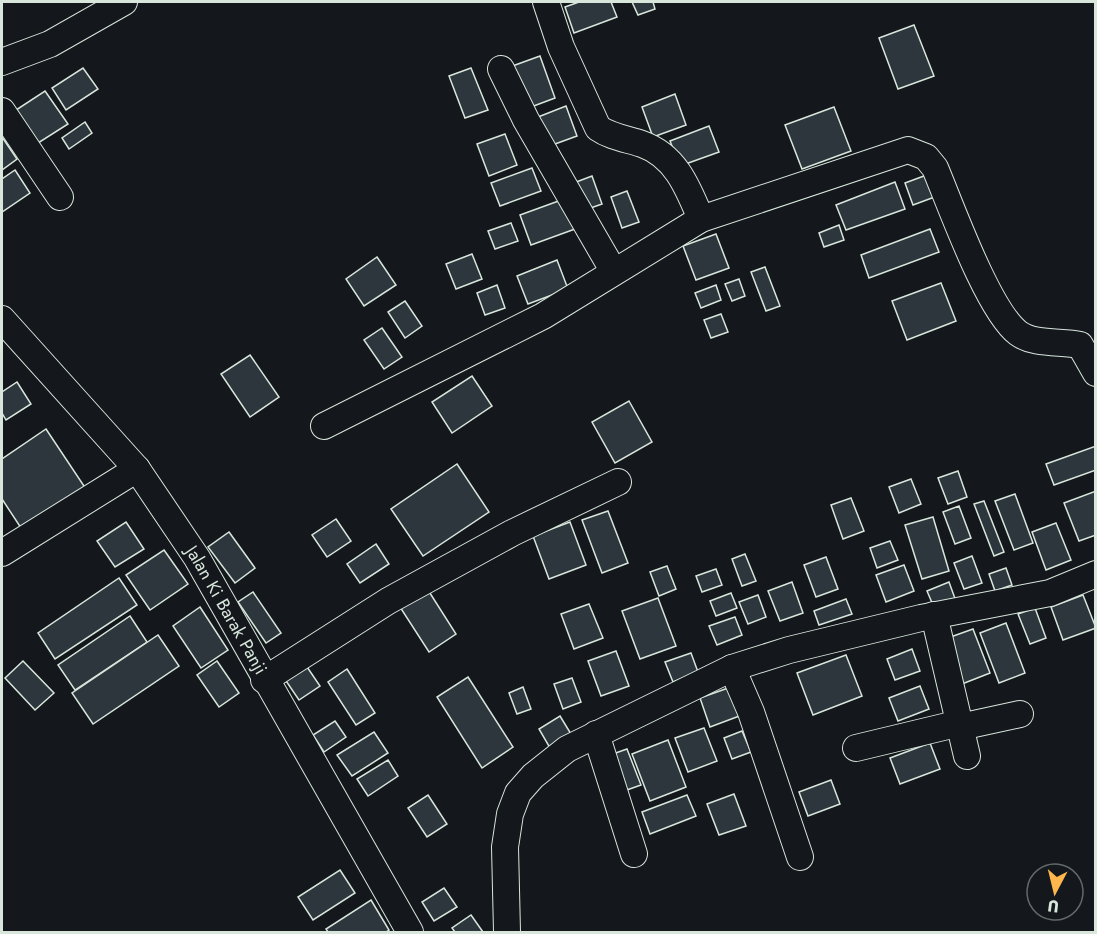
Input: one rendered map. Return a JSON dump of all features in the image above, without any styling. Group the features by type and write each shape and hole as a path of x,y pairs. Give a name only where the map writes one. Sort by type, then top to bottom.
{"street":[{"path":"2,62 50,44 124,2"},
{"path":"546,2 561,47 598,128 606,134 647,146 660,153 684,177 702,219"},
{"path":"501,69 526,120 614,272"},
{"path":"2,111 60,197"},
{"path":"324,426 543,316 702,219 908,150 926,156 935,168 981,277 1007,321 1018,334 1034,339 1080,345 1095,372"},
{"name":"Jalan Ki Barak Panji","path":"2,319 137,469 197,558 264,680 410,933"},
{"path":"2,554 137,469"},
{"path":"264,680 388,601 512,533 618,482"},
{"path":"507,933 505,847 510,814 518,793 533,776 567,749 732,668 789,650 934,615 1050,593 1095,574"},
{"path":"934,615 967,756"},
{"path":"732,668 751,712 800,857"},
{"path":"856,748 1020,714"},
{"path":"596,734 634,854"}],"building":[{"path":"579,2 611,2 617,17 574,33 565,7"},
{"path":"632,2 653,2 655,9 638,15"},
{"path":"914,25 934,76 898,89 879,38"},
{"path":"540,56 555,98 523,110 507,68"},
{"path":"83,68 98,89 66,110 52,88"},
{"path":"471,68 488,110 465,118 449,76"},
{"path":"45,91 68,124 35,145 13,112"},
{"path":"675,94 686,125 653,137 642,107"},
{"path":"566,106 577,136 544,148 533,119"},
{"path":"834,107 851,151 802,169 785,125"},
{"path":"85,122 92,133 69,149 62,138"},
{"path":"709,126 719,152 680,166 670,141"},
{"path":"505,134 517,165 489,176 477,144"},
{"path":"2,137 17,159 2,170"},
{"path":"532,168 541,191 500,206 491,183"},
{"path":"15,170 30,193 2,212 2,179"},
{"path":"932,173 940,195 913,205 905,183"},
{"path":"592,176 602,204 582,211 571,184"},
{"path":"895,182 905,209 846,230 836,205"},
{"path":"627,191 639,222 622,228 611,197"},
{"path":"564,199 575,229 531,245 520,215"},
{"path":"511,223 518,241 495,249 488,231"},
{"path":"839,225 844,240 824,247 819,233"},
{"path":"930,229 939,252 869,278 861,255"},
{"path":"716,234 729,268 696,280 683,246"},
{"path":"472,254 482,279 456,289 446,264"},
{"path":"377,257 396,285 364,306 346,279"},
{"path":"557,260 568,289 528,304 517,276"},
{"path":"765,267 780,306 766,311 751,272"},
{"path":"739,279 745,296 732,301 725,284"},
{"path":"941,283 956,321 907,340 892,301"},
{"path":"497,285 505,308 485,315 477,293"},
{"path":"716,285 721,300 701,308 695,293"},
{"path":"405,301 422,326 405,338 388,312"},
{"path":"721,314 728,332 711,338 704,320"},
{"path":"382,328 402,357 384,369 364,340"},
{"path":"250,355 279,397 250,417 221,374"},
{"path":"472,376 492,406 452,433 432,402"},
{"path":"17,382 31,404 6,420 2,413 2,392"},
{"path":"629,401 652,442 615,463 592,422"},
{"path":"46,429 86,489 23,531 2,499 2,459"},
{"path":"1096,446 1096,470 1054,485 1046,464"},
{"path":"457,464 489,512 423,556 391,509"},
{"path":"958,471 967,497 948,504 938,478"},
{"path":"911,479 921,504 899,513 889,487"},
{"path":"1096,491 1096,535 1079,541 1064,503"},
{"path":"1015,494 1033,543 1014,550 995,501"},
{"path":"851,498 864,531 843,539 831,505"},
{"path":"984,501 1004,552 994,556 974,504"},
{"path":"959,506 971,538 955,544 943,512"},
{"path":"608,511 628,563 602,573 582,520"},
{"path":"933,517 949,571 922,579 905,525"},
{"path":"336,519 351,541 327,557 312,535"},
{"path":"126,522 144,549 115,567 97,541"},
{"path":"570,522 586,565 549,579 533,536"},
{"path":"1056,523 1071,560 1046,570 1032,532"},
{"path":"229,532 255,568 235,583 208,547"},
{"path":"890,541 898,560 877,568 870,548"},
{"path":"376,544 389,564 360,583 347,564"},
{"path":"164,550 188,584 150,610 126,575"},
{"path":"745,554 756,581 742,586 732,559"},
{"path":"972,556 982,583 964,589 954,563"},
{"path":"826,557 838,589 816,597 804,565"},
{"path":"904,565 914,591 886,602 876,575"},
{"path":"667,566 676,589 659,596 650,572"},
{"path":"1006,568 1012,585 995,591 989,574"},
{"path":"716,569 722,585 702,592 696,576"},
{"path":"119,578 137,605 55,659 38,633"},
{"path":"792,582 803,613 780,621 768,591"},
{"path":"949,582 957,604 936,612 927,591"},
{"path":"428,590 456,634 429,652 400,607"},
{"path":"253,592 281,633 266,643 238,602"},
{"path":"731,593 737,608 716,616 710,601"},
{"path":"758,595 766,617 748,624 739,602"},
{"path":"1083,595 1096,628 1063,640 1051,607"},
{"path":"658,598 676,646 640,659 622,611"},
{"path":"846,599 852,614 819,625 814,611"},
{"path":"589,604 603,638 574,649 561,614"},
{"path":"200,607 228,650 201,668 173,626"},
{"path":"1035,608 1046,638 1030,644 1018,614"},
{"path":"130,616 147,642 75,690 58,665"},
{"path":"735,617 742,635 717,645 709,626"},
{"path":"1006,623 1025,673 999,683 980,633"},
{"path":"973,629 990,673 962,684 945,639"},
{"path":"158,635 179,666 93,724 72,693"},
{"path":"912,649 920,671 895,680 887,659"},
{"path":"616,651 629,686 601,696 588,661"},
{"path":"691,653 698,672 673,682 665,662"},
{"path":"846,655 862,696 813,715 797,673"},
{"path":"23,661 54,693 35,710 5,678"},
{"path":"217,661 239,693 219,707 197,675"},
{"path":"303,661 320,686 299,700 282,675"},
{"path":"347,669 375,713 356,725 328,682"},
{"path":"468,677 513,747 482,768 437,697"},
{"path":"572,678 581,702 563,709 554,684"},
{"path":"920,686 929,709 898,721 889,698"},
{"path":"523,687 531,709 517,714 509,693"},
{"path":"731,687 742,715 710,727 700,698"},
{"path":"560,716 571,734 550,748 539,729"},
{"path":"335,721 346,737 324,752 313,735"},
{"path":"704,728 717,761 688,772 675,738"},
{"path":"742,731 751,752 732,759 724,738"},
{"path":"374,732 388,753 352,776 337,755"},
{"path":"668,740 686,787 650,801 632,754"},
{"path":"930,743 940,769 900,784 890,758"},
{"path":"627,749 641,785 624,791 610,755"},
{"path":"388,760 398,776 368,796 357,779"},
{"path":"831,780 840,804 808,816 799,792"},
{"path":"734,794 746,826 719,835 707,804"},
{"path":"428,795 447,824 427,837 408,808"},
{"path":"687,795 696,816 650,834 642,812"},
{"path":"340,870 355,893 313,920 298,897"},
{"path":"444,888 457,907 434,921 422,902"},
{"path":"371,900 389,930 386,932 328,932 326,929"},
{"path":"471,915 483,932 455,932 452,928"}]}
